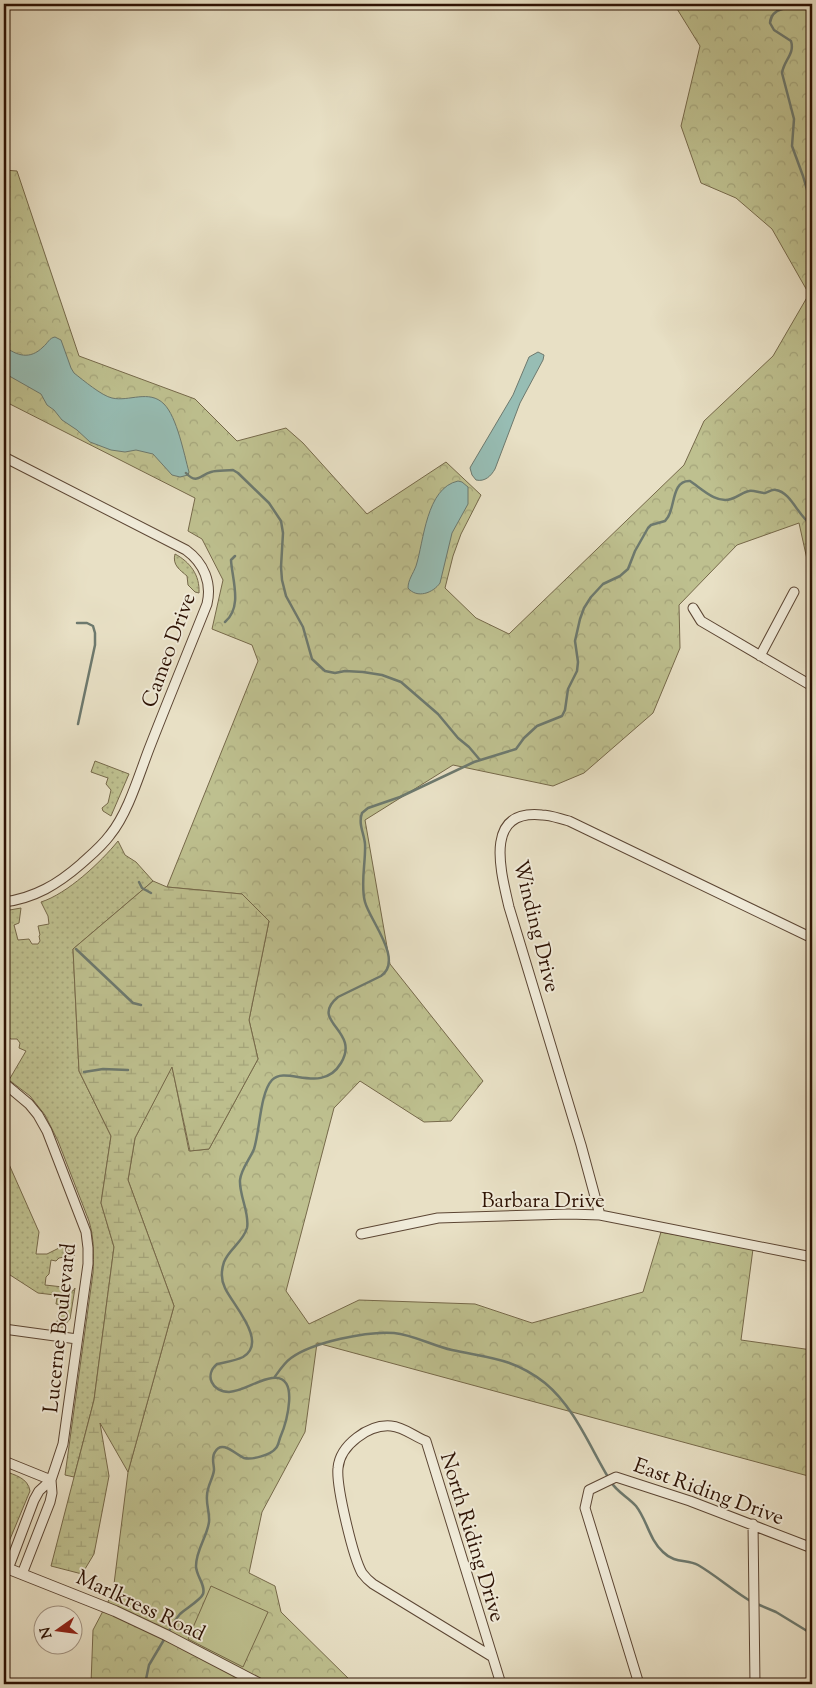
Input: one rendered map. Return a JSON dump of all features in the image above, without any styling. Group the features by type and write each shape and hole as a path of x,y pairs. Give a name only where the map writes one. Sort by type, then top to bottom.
{"street":[{"name":"Cameo Drive","path":"4,457 186,550 194,556 202,568 208,581 209,594 207,604 136,783 113,832 93,854 52,887 34,895 4,902"},
{"path":"760,656 794,592"},
{"path":"693,608 702,621 812,686"},
{"name":"Winding Drive","path":"600,1215 501,870 500,838 507,825 517,818 526,815 542,815 569,820 812,938"},
{"name":"Lucerne Boulevard","path":"4,1083 29,1104 42,1121 54,1145 86,1232 88,1248 88,1264 63,1444 51,1480 52,1493 50,1502 22,1574"},
{"name":"Barbara Drive","path":"361,1234 438,1218 569,1214 600,1215 812,1257"},
{"path":"4,1330 77,1339"},
{"name":"North Riding Drive","path":"390,1426 399,1427 426,1441 491,1656 373,1584 363,1575 355,1557 339,1485 338,1468 341,1457 348,1446 361,1435 376,1428 390,1426"},
{"path":"4,1461 51,1480"},
{"name":"East Riding Drive","path":"639,1684 585,1508 589,1490 616,1476 753,1524 812,1548"},
{"name":"Lucerne Boulevard","path":"6,1568 34,1500 39,1491 51,1480"},
{"path":"753,1524 755,1684"},
{"name":"Marlkress Road","path":"6,1568 115,1611 260,1684"},
{"path":"491,1656 500,1684"}],"green space":[{"path":"674,4 812,4 812,582 799,523 737,545 679,605 680,648 653,713 584,773 553,786 453,765 365,820 390,964 483,1081 451,1121 424,1122 360,1081 334,1108 286,1291 309,1324 359,1300 475,1304 532,1323 643,1292 661,1232 753,1249 741,1340 812,1350 812,1477 317,1343 305,1432 262,1512 249,1573 275,1586 281,1612 354,1684 91,1684 93,1630 113,1592 128,1472 174,1306 128,1180 135,1138 172,1066 189,1151 209,1149 258,1059 249,1020 269,921 242,894 167,887 258,661 252,645 212,629 223,580 202,539 188,531 195,498 4,401 4,170 17,171 79,356 195,399 237,441 286,428 303,443 367,514 446,462 481,495 461,534 445,588 476,618 509,634 684,465 704,421 773,356 809,294 772,229 736,198 701,183 681,126 700,46"},
{"path":"175,554 193,570 198,580 199,593 195,592 188,585 187,576 176,564"},
{"path":"95,761 129,774 111,816 103,811 102,808 108,803 111,790 106,784 108,778 91,772"},
{"path":"118,841 125,855 136,862 153,881 73,949 79,1071 111,1136 101,1203 114,1247 94,1400 74,1477 65,1475 93,1273 93,1240 89,1221 58,1141 45,1115 30,1096 9,1080 26,1051 19,1048 20,1043 17,1039 5,1036 4,1038 4,911 21,908 19,923 14,925 18,940 29,939 32,944 38,944 40,935 38,926 49,924 48,916 41,902 72,885"},
{"path":"153,881 167,887 242,894 269,921 249,1020 258,1059 209,1149 190,1151 172,1067 135,1138 128,1180 174,1306 128,1472 100,1423 109,1476 94,1554 82,1574 51,1566 94,1400 114,1247 101,1203 111,1136 79,1071 73,949"},
{"path":"4,1153 39,1232 36,1254 47,1254 63,1246 75,1255 59,1258 56,1261 51,1260 49,1274 46,1277 45,1285 63,1287 73,1291 75,1288 70,1319 63,1327 55,1327 55,1322 60,1320 62,1305 56,1304 57,1298 55,1295 38,1293 7,1273 4,1258 4,1226 9,1220 4,1203"},
{"path":"4,1471 24,1480 30,1491 8,1544 4,1547 4,1498 7,1489 4,1488"},
{"path":"211,1586 268,1612 243,1667 188,1639"}],"water":[{"path":"55,337 61,340 74,373 103,394 118,399 152,397 164,404 169,410 176,426 189,472 188,475 180,477 172,475 153,454 136,450 125,452 111,450 90,442 62,420 47,405 41,394 4,373 4,346 19,354 28,355 38,351"},
{"path":"538,352 544,355 543,360 520,403 495,469 487,478 476,480 470,468 513,395 529,357"},
{"path":"458,481 468,487 468,504 452,533 440,583 429,592 416,593 408,588 408,585 416,566 428,517 439,494 447,486"}],"waterway":[{"path":"812,7 793,7 780,10 775,12 770,23 774,30 791,41 792,50 782,73 794,119 792,146 812,207"},
{"path":"186,473 196,479 211,472 233,470 269,503 281,521 283,533 281,567 286,596 303,627 312,659 325,671 335,673 345,671 363,672 382,675 401,682 438,714 480,760"},
{"path":"168,1633 180,1614 199,1599 204,1591 196,1560 209,1522 207,1496 214,1470 214,1454 221,1447 225,1447 244,1458 266,1455 274,1451 288,1412 289,1392 286,1384 281,1379 266,1379 240,1390 229,1392 218,1389 212,1382 211,1373 213,1368 217,1364 243,1357 250,1350 252,1342 251,1333 224,1285 222,1269 226,1257 247,1228 248,1223 240,1180 254,1149 268,1086 278,1076 315,1078 324,1077 333,1072 341,1063 345,1052 345,1042 331,1020 330,1006 338,997 381,976 387,969 389,960 387,951 365,902 363,880 365,844 361,825 362,813 368,808 400,797 474,762 516,749 524,738 537,726 562,716 565,710 568,689 577,671 578,662 575,641 584,608 603,584 620,576 628,569 635,551 648,528 651,525 665,521 668,517 677,489 684,482 690,481 714,497 725,500 749,491 765,493 775,490 781,492 791,500 807,522 812,525"},
{"path":"225,622 234,609 235,592 231,560 235,556"},
{"path":"77,623 87,623 93,626 95,633 95,645 78,724"},
{"path":"139,882 142,888 151,893"},
{"path":"76,949 133,1003 141,1005"},
{"path":"84,1072 103,1069 128,1070"},
{"path":"274,1378 286,1362 301,1352 341,1339 370,1334 401,1334 445,1348 500,1360 522,1368 545,1383 555,1393 573,1415 608,1477"},
{"path":"611,1482 616,1489 636,1506 654,1541 667,1556 698,1565 752,1602"},
{"path":"757,1604 776,1612 812,1634"},
{"path":"145,1684 149,1665 165,1638"}]}
